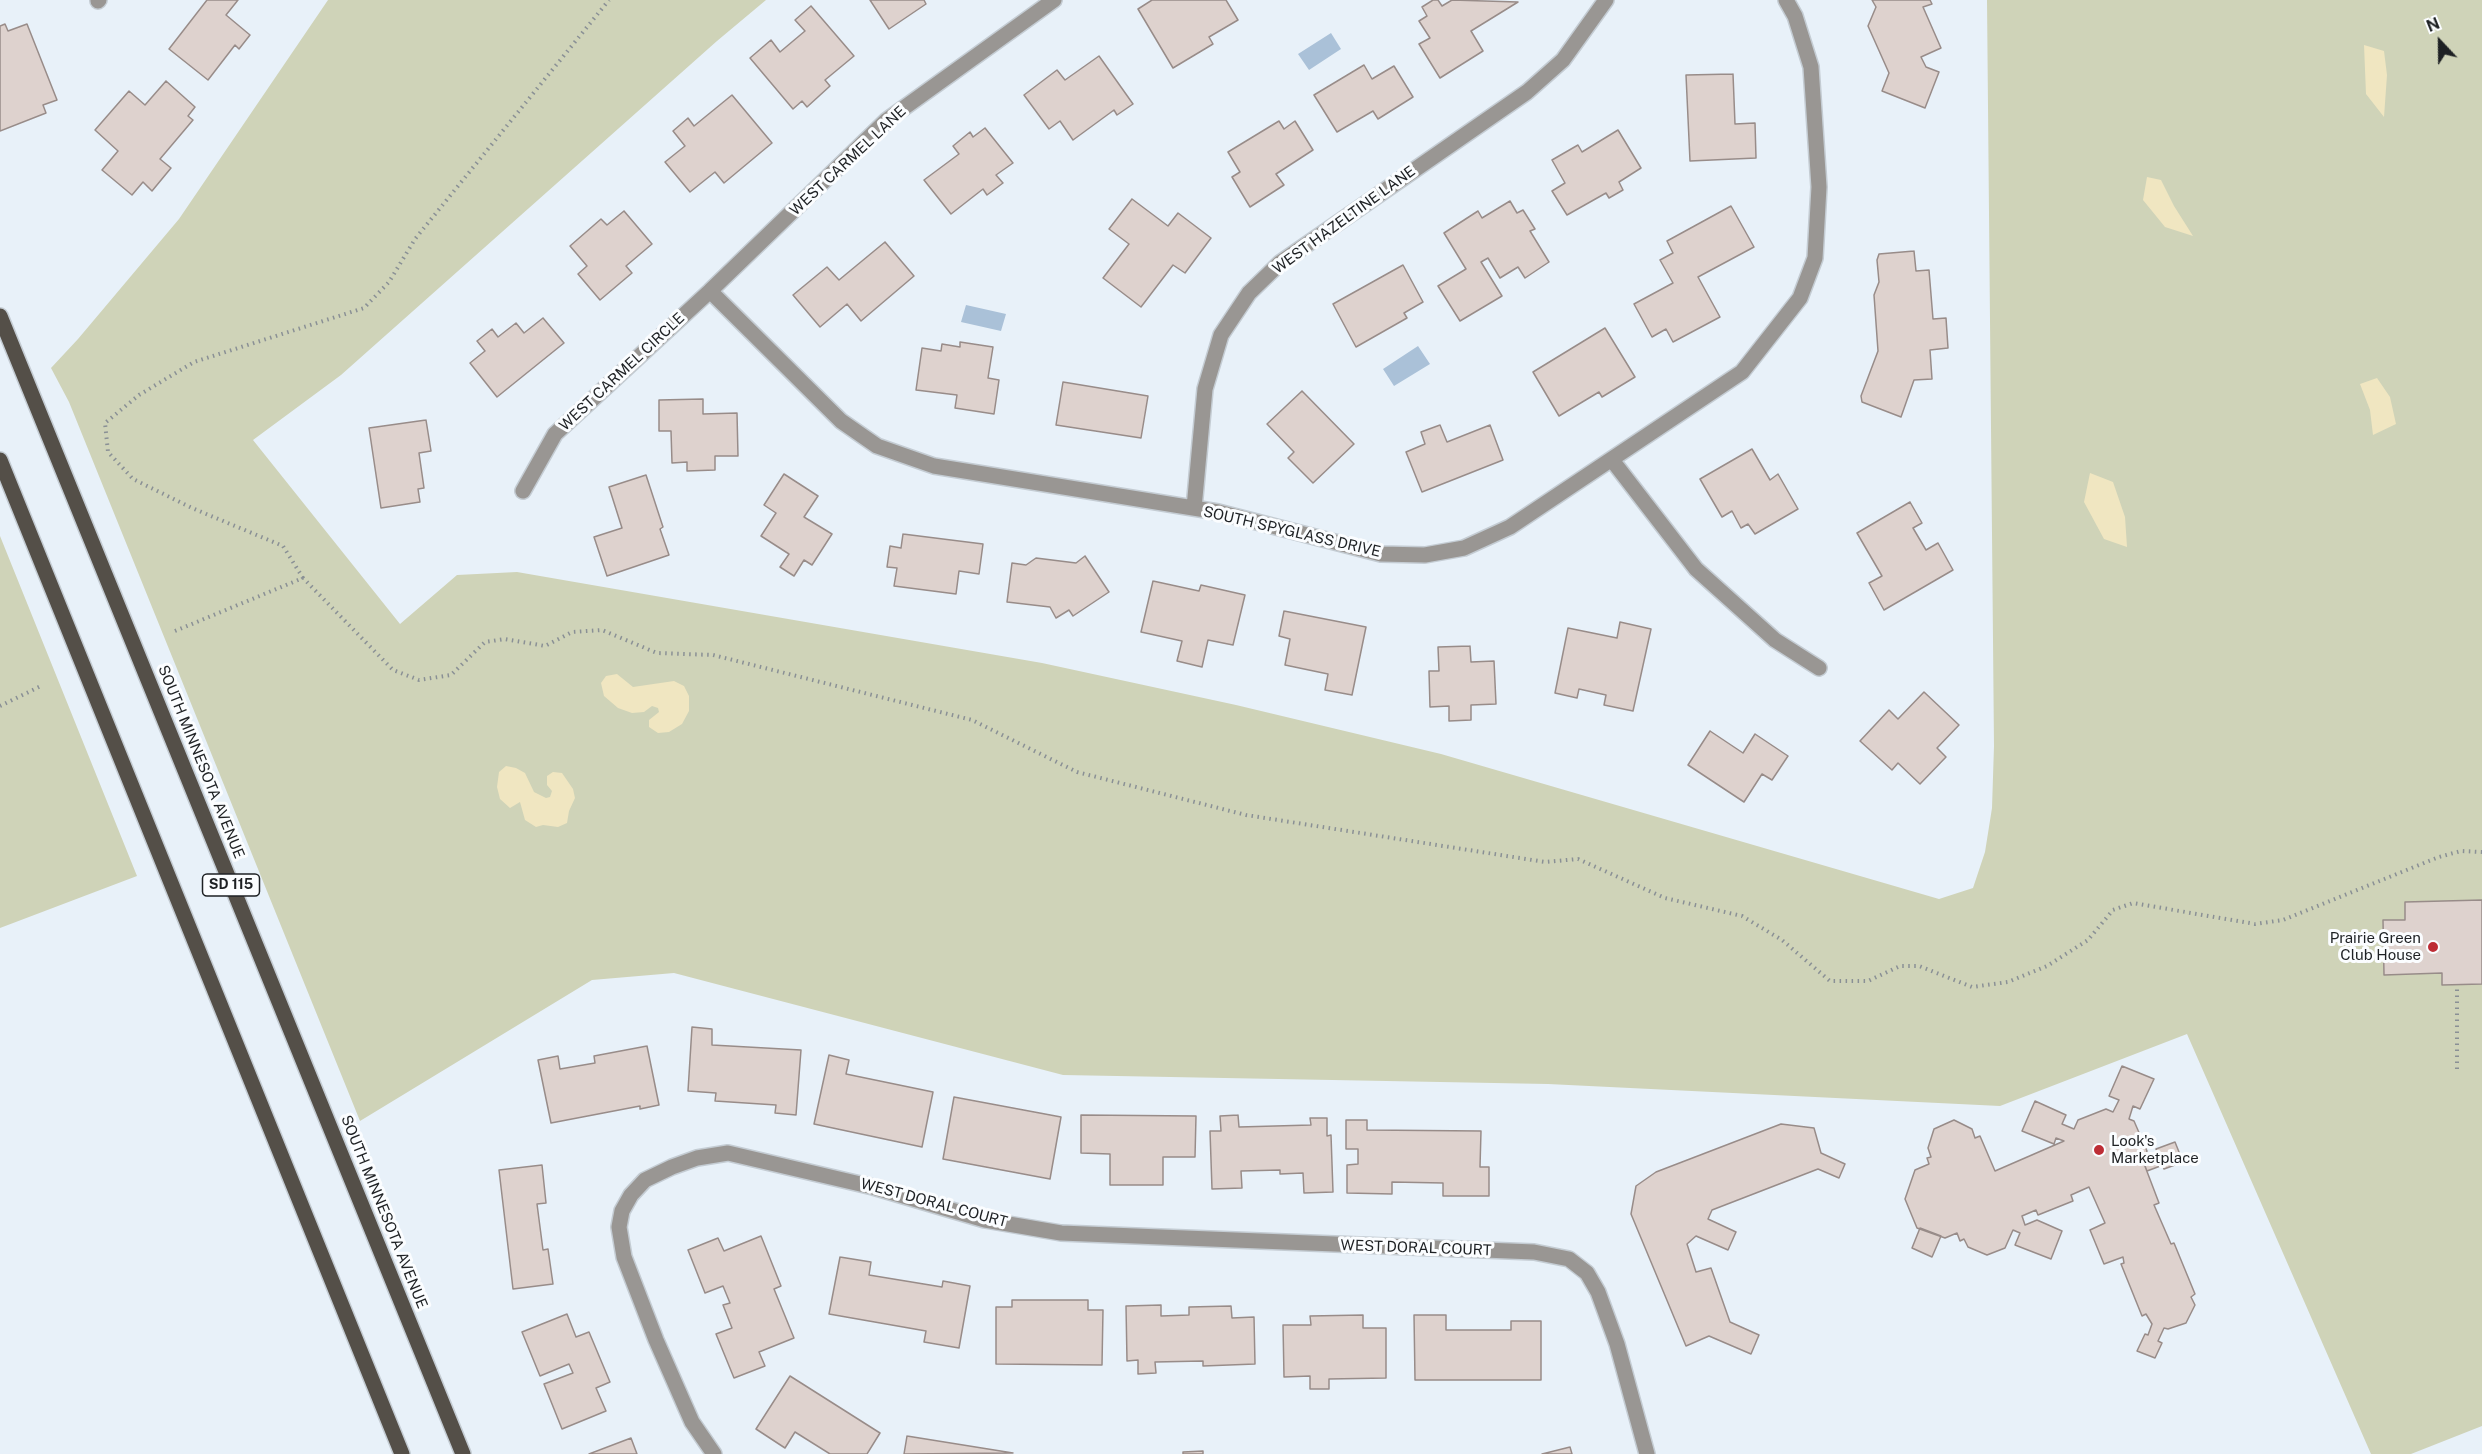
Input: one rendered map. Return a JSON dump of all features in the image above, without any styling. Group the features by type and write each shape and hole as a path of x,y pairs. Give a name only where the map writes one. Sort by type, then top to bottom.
{"main road":[{"name":"SOUTH MINNESOTA AVENUE","path":"0,316 463,1454"},
{"path":"0,460 402,1454"}],"street":[{"name":"WEST CARMEL LANE","path":"710,291 887,120 1054,0"},
{"name":"WEST HAZELTINE LANE","path":"1194,508 1205,389 1221,335 1249,293 1280,263 1527,92 1563,60 1606,0"},
{"name":"SOUTH SPYGLASS DRIVE","path":"710,291 841,421 877,446 934,466 1218,512 1381,554 1425,555 1464,548 1510,526 1742,372 1800,298 1815,258 1819,187 1811,67 1795,16 1786,0"},
{"name":"WEST CARMEL CIRCLE","path":"523,491 555,434 710,291"},
{"path":"1612,460 1696,569 1774,640 1819,668"},
{"name":"WEST DORAL COURT","path":"714,1454 692,1422 656,1340 624,1257 619,1227 622,1211 631,1195 645,1180 697,1158 728,1153 873,1187 985,1220 1061,1233 1534,1252 1569,1259 1587,1273 1598,1292 1617,1344 1647,1454"}],"path":[{"path":"609,0 422,230 389,282 364,308 194,362 139,395 105,423 108,452 134,479 192,508 283,546 303,578 393,670 419,680 451,675 484,642 505,639 545,646 572,632 602,630 657,653 713,655 972,720 1077,772 1246,815 1545,862 1578,859 1665,898 1743,916 1782,940 1830,981 1868,981 1900,966 1919,966 1972,987 2008,982 2048,966 2088,940 2113,910 2133,903 2255,924 2283,920 2439,856 2461,851 2482,852"},
{"path":"175,631 303,578"},
{"path":"0,706 43,685"},
{"path":"2457,985 2457,1069"}],"green space":[{"path":"328,0 766,0 341,375 253,440 400,624 457,575 517,572 1042,663 1236,705 1441,754 1939,899 1973,888 1985,852 1992,808 1994,746 1987,0 2482,0 2482,1426 2411,1454 2371,1454 2187,1034 2000,1106 1548,1084 1063,1075 674,973 592,980 360,1121 69,402 51,368 179,219"},
{"path":"0,536 137,876 0,928"}],"sand":[{"path":"2364,45 2384,51 2387,75 2384,117 2366,94"},
{"path":"2147,177 2161,180 2193,236 2165,227 2143,200"},
{"path":"2377,378 2390,397 2396,424 2373,435 2370,410 2360,384"},
{"path":"2090,473 2113,482 2125,517 2127,547 2104,539 2084,502"},
{"path":"617,674 633,687 674,681 684,686 689,696 689,711 682,724 669,732 658,733 649,727 649,720 659,712 658,708 652,706 644,712 632,713 618,708 604,696 601,683 606,676"},
{"path":"506,766 525,773 534,792 546,798 550,797 552,791 547,785 547,776 553,772 562,773 573,789 575,798 567,823 558,827 543,825 536,827 525,820 520,802 510,808 500,799 497,787 499,772"}],"water":[{"path":"1331,33 1341,49 1309,70 1298,54"},
{"path":"966,305 1006,314 1001,331 961,322"},
{"path":"1418,346 1430,364 1394,386 1383,369"}],"building":[{"path":"207,0 238,0 226,15 250,35 239,49 235,45 208,80 169,49"},
{"path":"870,0 924,0 926,4 889,29"},
{"path":"1152,0 1226,0 1238,20 1209,37 1213,44 1173,68 1138,9"},
{"path":"1433,0 1438,0 1442,6 1452,0 1518,2 1471,31 1483,51 1440,78 1419,44 1430,38 1419,21 1427,16 1422,7"},
{"path":"1872,0 1930,0 1932,4 1923,7 1941,48 1921,57 1926,67 1939,72 1925,108 1882,91 1889,73 1868,26 1876,7"},
{"path":"811,6 854,56 825,80 830,86 807,107 802,101 793,109 750,58 771,40 780,52 805,31 795,20"},
{"path":"5,24 8,31 27,24 57,100 43,105 46,113 0,131 0,26"},
{"path":"1099,56 1133,104 1117,115 1114,110 1073,140 1060,121 1049,129 1024,95 1057,70 1065,80"},
{"path":"1364,65 1372,79 1394,66 1413,97 1378,119 1373,111 1337,132 1314,95"},
{"path":"1733,74 1735,124 1755,123 1756,158 1690,161 1686,75"},
{"path":"166,81 195,107 188,116 193,120 160,159 171,168 152,191 143,182 132,195 102,170 118,151 95,130 129,91 145,105"},
{"path":"732,95 772,143 724,183 715,172 690,192 665,162 685,146 673,131 688,118 694,126"},
{"path":"1279,121 1284,129 1295,121 1313,150 1276,174 1284,185 1250,207 1232,177 1240,172 1228,152"},
{"path":"985,128 1013,163 996,175 1003,183 987,195 983,189 951,214 924,180 959,154 953,146 970,132 973,137"},
{"path":"1618,130 1641,168 1619,182 1623,190 1609,198 1606,193 1567,215 1552,191 1565,183 1552,160 1578,145 1582,152"},
{"path":"1132,199 1168,226 1178,213 1211,238 1185,273 1173,265 1141,307 1103,278 1129,244 1109,229"},
{"path":"1510,201 1517,213 1523,210 1535,229 1530,231 1549,262 1525,278 1518,267 1500,278 1488,258 1481,262 1502,296 1460,321 1438,286 1466,269 1444,233 1478,211 1482,218"},
{"path":"1731,206 1754,247 1698,277 1720,317 1673,342 1666,329 1652,337 1634,304 1673,283 1660,260 1673,253 1667,241"},
{"path":"624,211 652,244 626,266 632,273 600,300 578,274 587,266 570,246 601,219 607,225"},
{"path":"885,242 914,276 861,321 847,304 820,327 793,295 827,267 839,280"},
{"path":"1914,251 1916,271 1929,270 1933,319 1946,318 1948,348 1930,350 1932,379 1914,380 1901,417 1862,402 1861,396 1878,351 1874,295 1879,282 1877,260 1879,254"},
{"path":"1403,265 1423,302 1404,313 1407,318 1356,347 1333,304"},
{"path":"543,318 564,343 497,397 470,363 485,351 477,341 492,329 498,337 516,323 524,333"},
{"path":"1605,328 1635,377 1602,397 1599,392 1559,416 1533,372"},
{"path":"960,342 993,347 988,378 999,380 994,414 955,408 957,395 916,390 922,348 941,351 942,344 960,347"},
{"path":"1063,382 1148,396 1141,438 1056,425"},
{"path":"1302,391 1354,444 1313,483 1288,458 1294,452 1267,424"},
{"path":"703,399 703,414 737,413 738,456 715,456 715,470 687,471 687,462 672,463 671,431 659,431 659,400"},
{"path":"426,420 431,451 419,453 424,488 418,489 420,502 381,508 369,428"},
{"path":"1440,425 1447,442 1490,425 1503,460 1422,492 1406,452 1425,444 1421,432"},
{"path":"1752,449 1770,480 1778,474 1798,509 1755,534 1748,524 1741,528 1732,511 1722,517 1700,479"},
{"path":"784,474 818,496 804,517 832,534 812,565 804,560 794,576 780,567 789,554 761,536 776,513 764,505"},
{"path":"646,475 663,527 660,529 669,555 607,576 594,537 622,528 609,487"},
{"path":"1910,502 1922,523 1913,528 1926,550 1938,543 1953,570 1884,610 1869,583 1882,576 1857,533"},
{"path":"903,534 983,544 979,574 959,571 956,594 894,586 897,568 887,567 890,546 901,548"},
{"path":"1085,556 1109,592 1073,616 1069,610 1056,618 1050,607 1007,602 1012,563 1026,565 1036,558 1076,563"},
{"path":"1153,581 1199,591 1201,585 1245,595 1233,645 1208,640 1202,667 1177,661 1182,641 1141,632"},
{"path":"1284,611 1366,627 1352,695 1325,690 1328,674 1285,665 1290,639 1279,636"},
{"path":"1620,622 1651,629 1633,711 1604,705 1606,695 1579,689 1577,698 1555,693 1568,628 1617,638"},
{"path":"1470,646 1471,662 1494,661 1496,704 1471,705 1471,720 1449,721 1449,706 1430,707 1429,671 1439,671 1438,647"},
{"path":"1924,692 1959,725 1937,748 1946,757 1920,784 1898,763 1892,770 1860,741 1889,710 1898,719"},
{"path":"1710,731 1743,753 1755,734 1788,756 1772,780 1762,774 1744,802 1688,765"},
{"name":"Prairie Green Club House","path":"2482,900 2482,984 2442,985 2442,973 2384,975 2383,920 2405,920 2405,902"},
{"path":"692,1027 712,1029 712,1045 801,1050 796,1115 775,1113 776,1105 715,1101 716,1093 688,1091"},
{"path":"647,1046 659,1105 640,1109 640,1106 551,1123 538,1060 558,1056 560,1069 595,1063 594,1056"},
{"path":"829,1055 849,1060 846,1074 933,1092 922,1147 814,1124"},
{"path":"2122,1066 2154,1079 2140,1109 2133,1106 2129,1119 2134,1121 2147,1151 2143,1161 2159,1203 2154,1205 2171,1244 2174,1243 2195,1294 2191,1297 2195,1305 2186,1323 2168,1329 2164,1328 2158,1341 2162,1343 2155,1358 2137,1351 2145,1334 2148,1335 2152,1324 2146,1314 2142,1316 2121,1264 2124,1263 2123,1257 2104,1264 2090,1230 2105,1223 2089,1187 2071,1195 2073,1201 2038,1215 2036,1210 2022,1216 2025,1225 2037,1220 2062,1231 2051,1259 2015,1245 2020,1233 2013,1230 2005,1248 1987,1255 1968,1247 1964,1239 1960,1241 1957,1233 1945,1238 1917,1228 1905,1199 1915,1170 1929,1164 1927,1158 1931,1157 1928,1148 1934,1129 1954,1120 1972,1129 1975,1138 1980,1136 1995,1171 2064,1141 2056,1138 2054,1144 2022,1131 2035,1101 2066,1115 2062,1124 2074,1129 2078,1120 2106,1109 2113,1112 2119,1100 2109,1096"},
{"path":"954,1097 1061,1117 1050,1179 943,1159"},
{"path":"1081,1115 1196,1116 1195,1157 1163,1157 1163,1185 1110,1185 1110,1154 1081,1153"},
{"path":"1238,1115 1239,1127 1311,1125 1310,1118 1327,1118 1327,1136 1331,1135 1333,1192 1304,1193 1303,1173 1280,1174 1280,1170 1241,1171 1242,1188 1212,1189 1210,1131 1221,1131 1220,1116"},
{"path":"1346,1120 1367,1120 1367,1130 1481,1131 1480,1167 1489,1167 1489,1196 1443,1196 1443,1183 1392,1182 1392,1194 1347,1193 1347,1165 1358,1164 1358,1149 1346,1149"},
{"path":"1781,1124 1814,1128 1821,1153 1845,1164 1839,1178 1818,1169 1712,1210 1708,1219 1736,1232 1728,1250 1696,1236 1687,1244 1696,1272 1711,1268 1730,1322 1759,1335 1751,1354 1709,1336 1686,1346 1631,1214 1636,1186 1656,1172"},
{"path":"2175,1142 2183,1162 2164,1169 2163,1165 2147,1171 2143,1161 2158,1155 2156,1149"},
{"path":"542,1165 546,1203 537,1204 543,1250 548,1249 553,1284 513,1289 499,1170"},
{"path":"1920,1228 1941,1236 1932,1257 1912,1248"},
{"path":"761,1236 781,1286 774,1289 794,1338 759,1352 765,1366 734,1378 716,1334 732,1328 723,1305 730,1303 723,1286 705,1293 688,1250 718,1238 724,1251"},
{"path":"840,1257 871,1262 869,1275 942,1287 943,1281 970,1286 959,1348 924,1342 926,1331 829,1314"},
{"path":"1012,1300 1088,1300 1088,1310 1103,1310 1102,1365 996,1364 996,1307 1012,1307"},
{"path":"1161,1305 1161,1316 1189,1315 1189,1307 1231,1306 1232,1318 1254,1317 1255,1364 1203,1366 1203,1361 1155,1362 1156,1373 1138,1374 1138,1360 1127,1361 1126,1306"},
{"path":"567,1314 576,1337 589,1332 610,1382 596,1388 606,1411 562,1429 544,1384 573,1373 569,1364 540,1376 522,1332"},
{"path":"1363,1315 1363,1328 1386,1328 1386,1378 1329,1379 1329,1389 1310,1389 1310,1376 1284,1377 1283,1325 1311,1325 1310,1316"},
{"path":"1414,1315 1446,1315 1446,1330 1511,1330 1511,1321 1541,1321 1541,1380 1415,1380"},
{"path":"790,1376 880,1433 867,1454 830,1454 795,1432 785,1448 756,1429"},
{"path":"907,1436 1013,1453 904,1454"},
{"path":"631,1438 637,1454 589,1454"},
{"path":"1570,1447 1572,1454 1542,1454"},
{"path":"1203,1451 1203,1454 1183,1454 1183,1452"}],"place":[{"name":"Prairie Green Club House","path":"2433,947"},
{"name":"Look's Marketplace","path":"2099,1150"}]}
